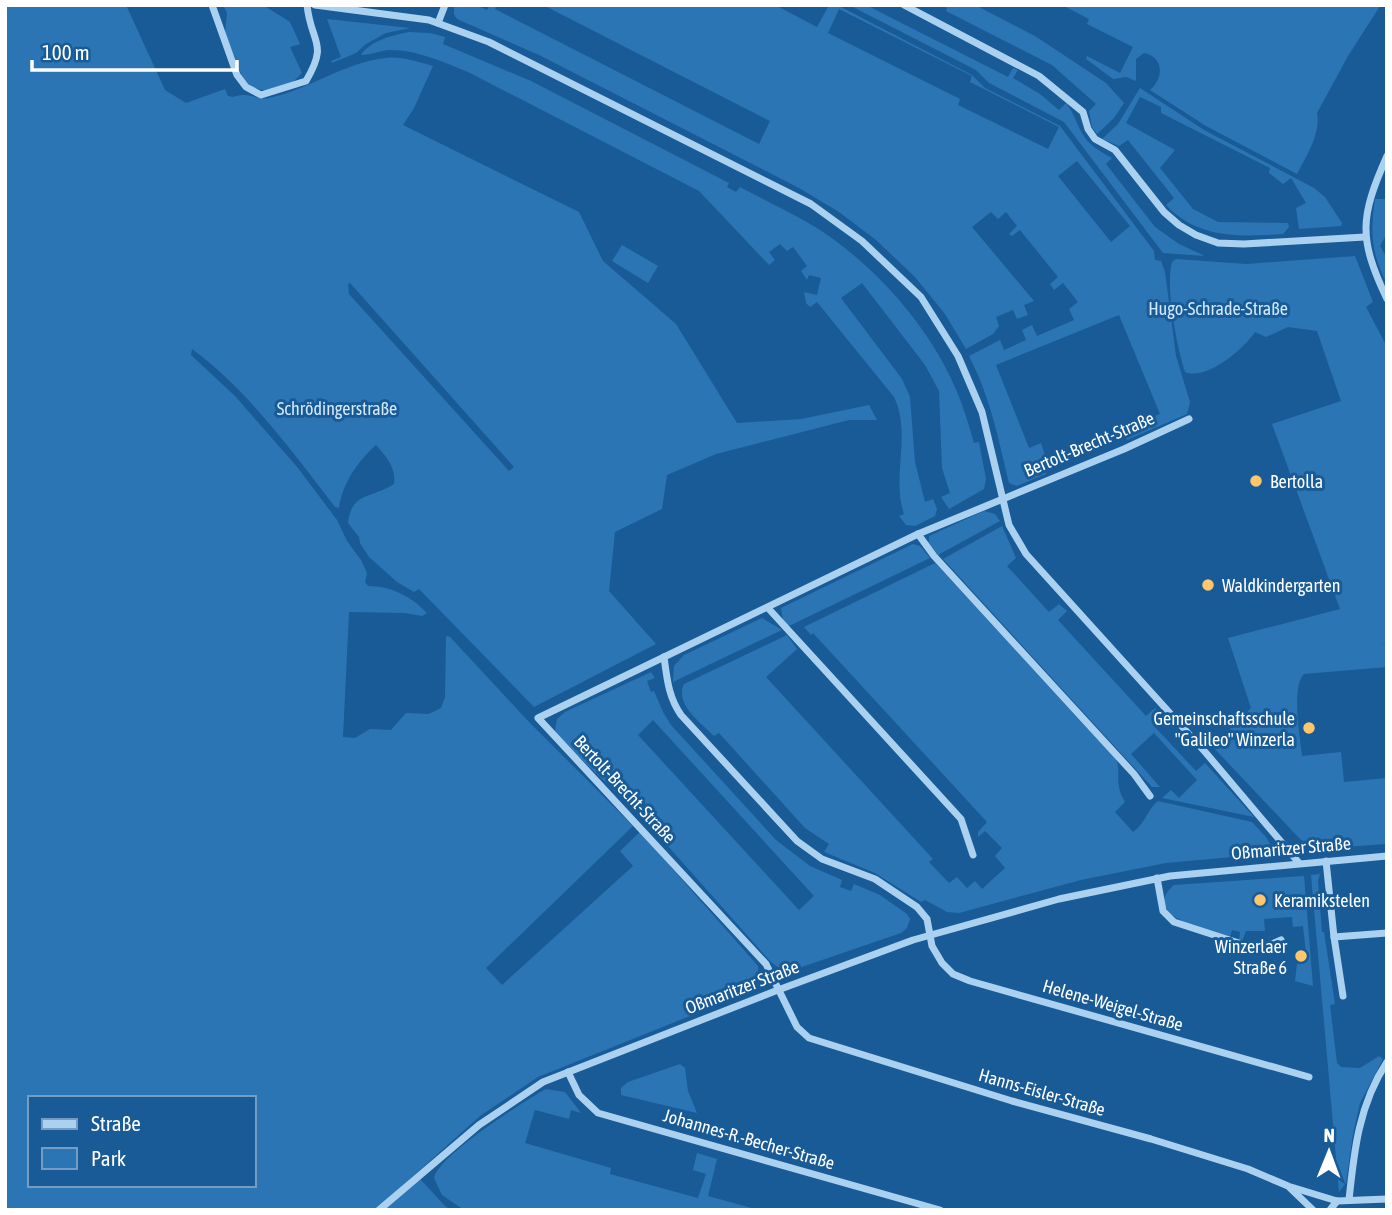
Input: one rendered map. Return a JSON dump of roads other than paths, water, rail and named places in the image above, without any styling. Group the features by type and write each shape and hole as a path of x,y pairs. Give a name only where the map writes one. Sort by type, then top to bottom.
{"street":[{"path":"212,5 237,75 246,88 261,95 306,81 317,62 319,48 309,21 307,5"},
{"path":"315,5 438,23 489,42 811,204 862,241 921,297 958,356 982,412 1009,525 1026,554 1206,753 1299,863"},
{"path":"438,23 445,5"},
{"path":"904,5 1038,76 1083,112 1095,139 1115,150 1164,212 1196,235 1217,243 1244,244 1365,237"},
{"path":"1387,156 1365,216 1365,237 1373,270 1387,299"},
{"name":"Bertolt-Brecht-Straße","path":"778,990 766,964 538,718 918,534 1124,449 1189,419"},
{"path":"918,534 934,556 1135,774 1150,796"},
{"path":"768,608 961,819 973,856"},
{"path":"664,657 668,687 681,715 797,841 822,859 875,879 917,906 927,919 930,935"},
{"name":"Oßmaritzer Straße","path":"379,1210 479,1125 543,1082 778,990 930,935 1059,899 1157,878 1387,856"},
{"path":"1326,861 1343,996"},
{"path":"1157,878 1163,911 1174,922 1248,946 1265,947 1281,940"},
{"path":"1334,937 1387,933"},
{"name":"Helene-Weigel-Straße","path":"930,935 932,946 942,963 960,978 1309,1077"},
{"name":"Hanns-Eisler-Straße","path":"778,990 797,1027 809,1038 1012,1101 1201,1153 1248,1169 1288,1186 1313,1210"},
{"path":"1349,1199 1364,1104 1373,1083 1387,1062"},
{"name":"Johannes-R.-Becher-Straße","path":"568,1072 579,1095 598,1113 940,1210"},
{"path":"1288,1186 1337,1201 1387,1199"},
{"path":"1330,1210 1337,1201"}],"place":[{"name":"Bertolla","path":"1256,481"},
{"name":"Waldkindergarten","path":"1208,585"},
{"name":"Gemeinschaftsschule \"Galileo\" Winzerla","path":"1309,728"},
{"name":"Keramikstelen","path":"1260,900"},
{"name":"Winzerlaer Straße 6","path":"1301,956"}],"park label":[{"name":"Hugo-Schrade-Straße","path":"1218,308"},
{"name":"Schrödingerstraße","path":"337,408"}]}
